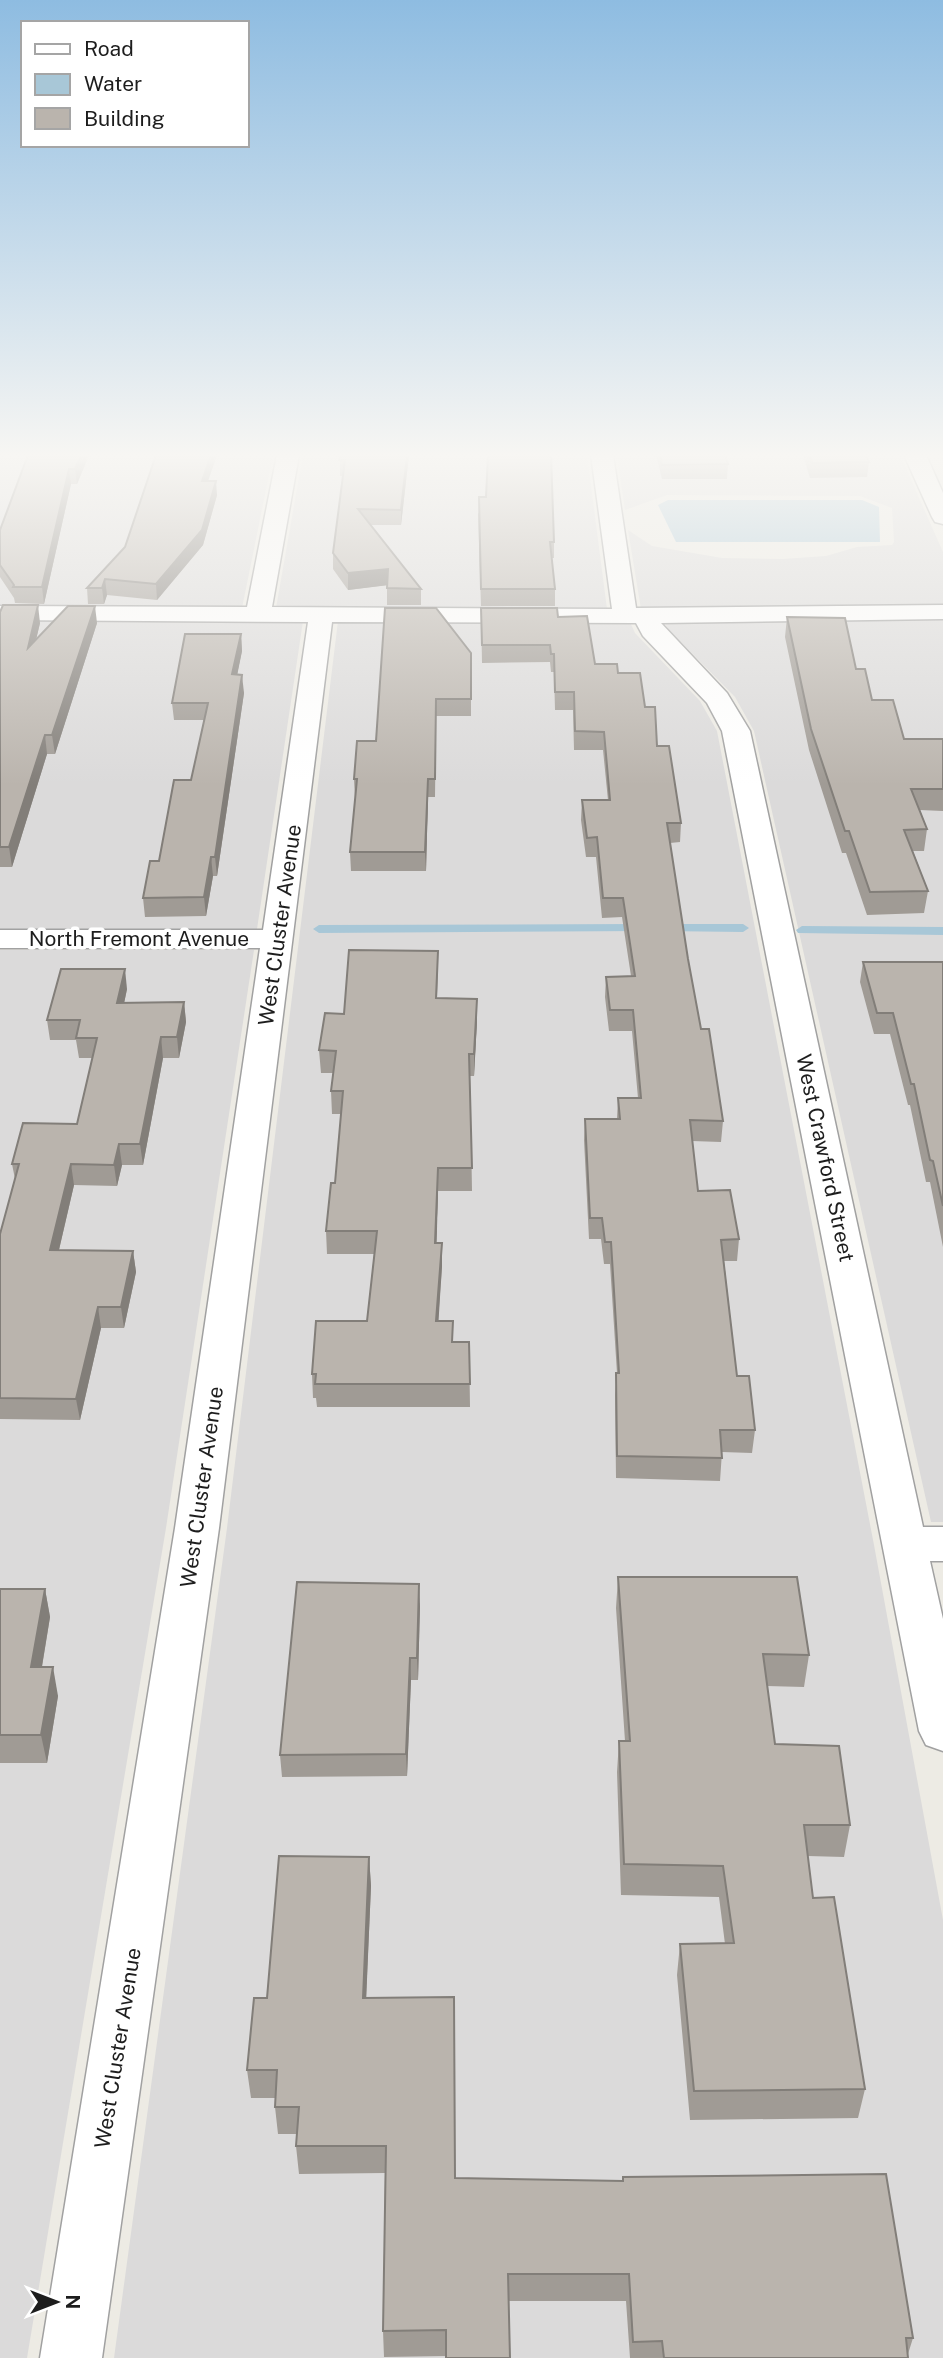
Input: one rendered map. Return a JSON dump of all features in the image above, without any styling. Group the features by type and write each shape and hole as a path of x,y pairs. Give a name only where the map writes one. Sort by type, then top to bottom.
{"street":[{"path":"258,614 267,565"},
{"name":"West Crawford Street","path":"625,565 635,615 718,699 736,730 924,1544 943,1731"},
{"path":"0,613 635,615 943,612"},
{"name":"West Cluster Avenue","path":"71,2358 197,1528 321,614"},
{"name":"North Fremont Avenue","path":"0,939 278,939"}],"shaded area":[{"path":"0,565 251,565 242,608 0,606"},
{"path":"284,565 601,565 607,609 276,608"},
{"path":"634,565 943,565 943,606 641,609"},
{"path":"943,618 943,1522 931,1522 754,731 735,697 664,622"},
{"path":"0,619 303,621 257,929 0,929"},
{"path":"338,621 630,622 635,633 700,701 717,731 874,1545 943,1920 943,2358 114,2358 227,1528"},
{"path":"0,950 254,950 166,1528 27,2358 0,2358"}],"building":[{"path":"0,565 47,565 42,587 13,587"},
{"path":"108,565 172,565 156,584 105,579 102,588 87,588"},
{"path":"342,565 402,565 421,589 387,588 388,569 348,573"},
{"path":"480,565 552,565 555,589 481,589"},
{"path":"3,605 38,605 28,648 68,606 95,606 52,735 45,735 9,847 0,847 0,612"},
{"path":"385,608 436,608 471,653 471,699 436,699 435,779 428,779 425,852 350,852 357,779 354,779 357,741 376,741"},
{"path":"481,608 557,608 558,617 587,616 595,664 617,664 618,673 640,673 645,707 655,707 657,746 669,746 681,823 667,823 701,1029 709,1029 723,1121 690,1120 698,1191 730,1190 739,1239 721,1240 737,1376 749,1376 755,1430 720,1430 722,1458 617,1456 616,1373 619,1373 611,1242 605,1242 602,1218 590,1218 585,1119 620,1119 618,1098 641,1098 633,1010 610,1010 606,977 635,976 623,898 603,898 597,837 587,838 582,800 610,800 604,732 575,731 574,692 555,692 554,654 551,654 550,645 482,645"},
{"path":"787,617 845,618 856,669 865,669 872,700 893,700 904,739 943,739 943,789 911,789 927,829 904,830 928,891 870,892 849,831 845,831 811,729"},
{"path":"185,634 241,634 232,674 242,675 215,857 211,857 204,897 143,898 150,861 159,861 174,780 191,780 208,703 172,703"},
{"path":"349,950 438,951 436,998 477,999 474,1054 469,1054 472,1168 438,1168 435,1243 442,1243 436,1321 453,1321 452,1342 469,1342 470,1384 315,1384 316,1374 312,1374 316,1321 367,1321 377,1231 326,1231 331,1183 335,1183 343,1091 331,1091 336,1051 319,1050 325,1013 344,1014"},
{"path":"863,962 943,962 943,1206 914,1084 911,1084 893,1013 877,1013"},
{"path":"61,969 125,969 117,1003 184,1002 177,1037 161,1037 140,1144 119,1144 114,1165 71,1164 50,1250 133,1251 121,1307 98,1307 76,1399 0,1398 0,1234 19,1164 12,1164 23,1123 77,1124 97,1038 76,1038 80,1020 47,1020"},
{"path":"618,1577 797,1577 809,1655 763,1654 775,1744 839,1746 850,1825 804,1825 813,1898 834,1897 865,2089 694,2091 680,1944 734,1943 723,1866 624,1864 619,1741 630,1741"},
{"path":"297,1582 419,1584 417,1658 410,1658 406,1754 280,1755"},
{"path":"0,1589 45,1589 31,1667 53,1667 41,1735 0,1735"},
{"path":"279,1856 369,1857 363,1998 454,1997 455,2178 623,2181 623,2177 886,2174 913,2338 906,2338 908,2358 664,2358 662,2341 633,2342 629,2274 508,2274 510,2358 446,2358 446,2330 383,2331 386,2146 296,2146 299,2107 275,2107 277,2070 247,2070 254,1998 267,1998"}],"waterway":[{"path":"319,929 640,928"},
{"path":"664,928 743,928"},
{"path":"802,930 943,931"}]}
